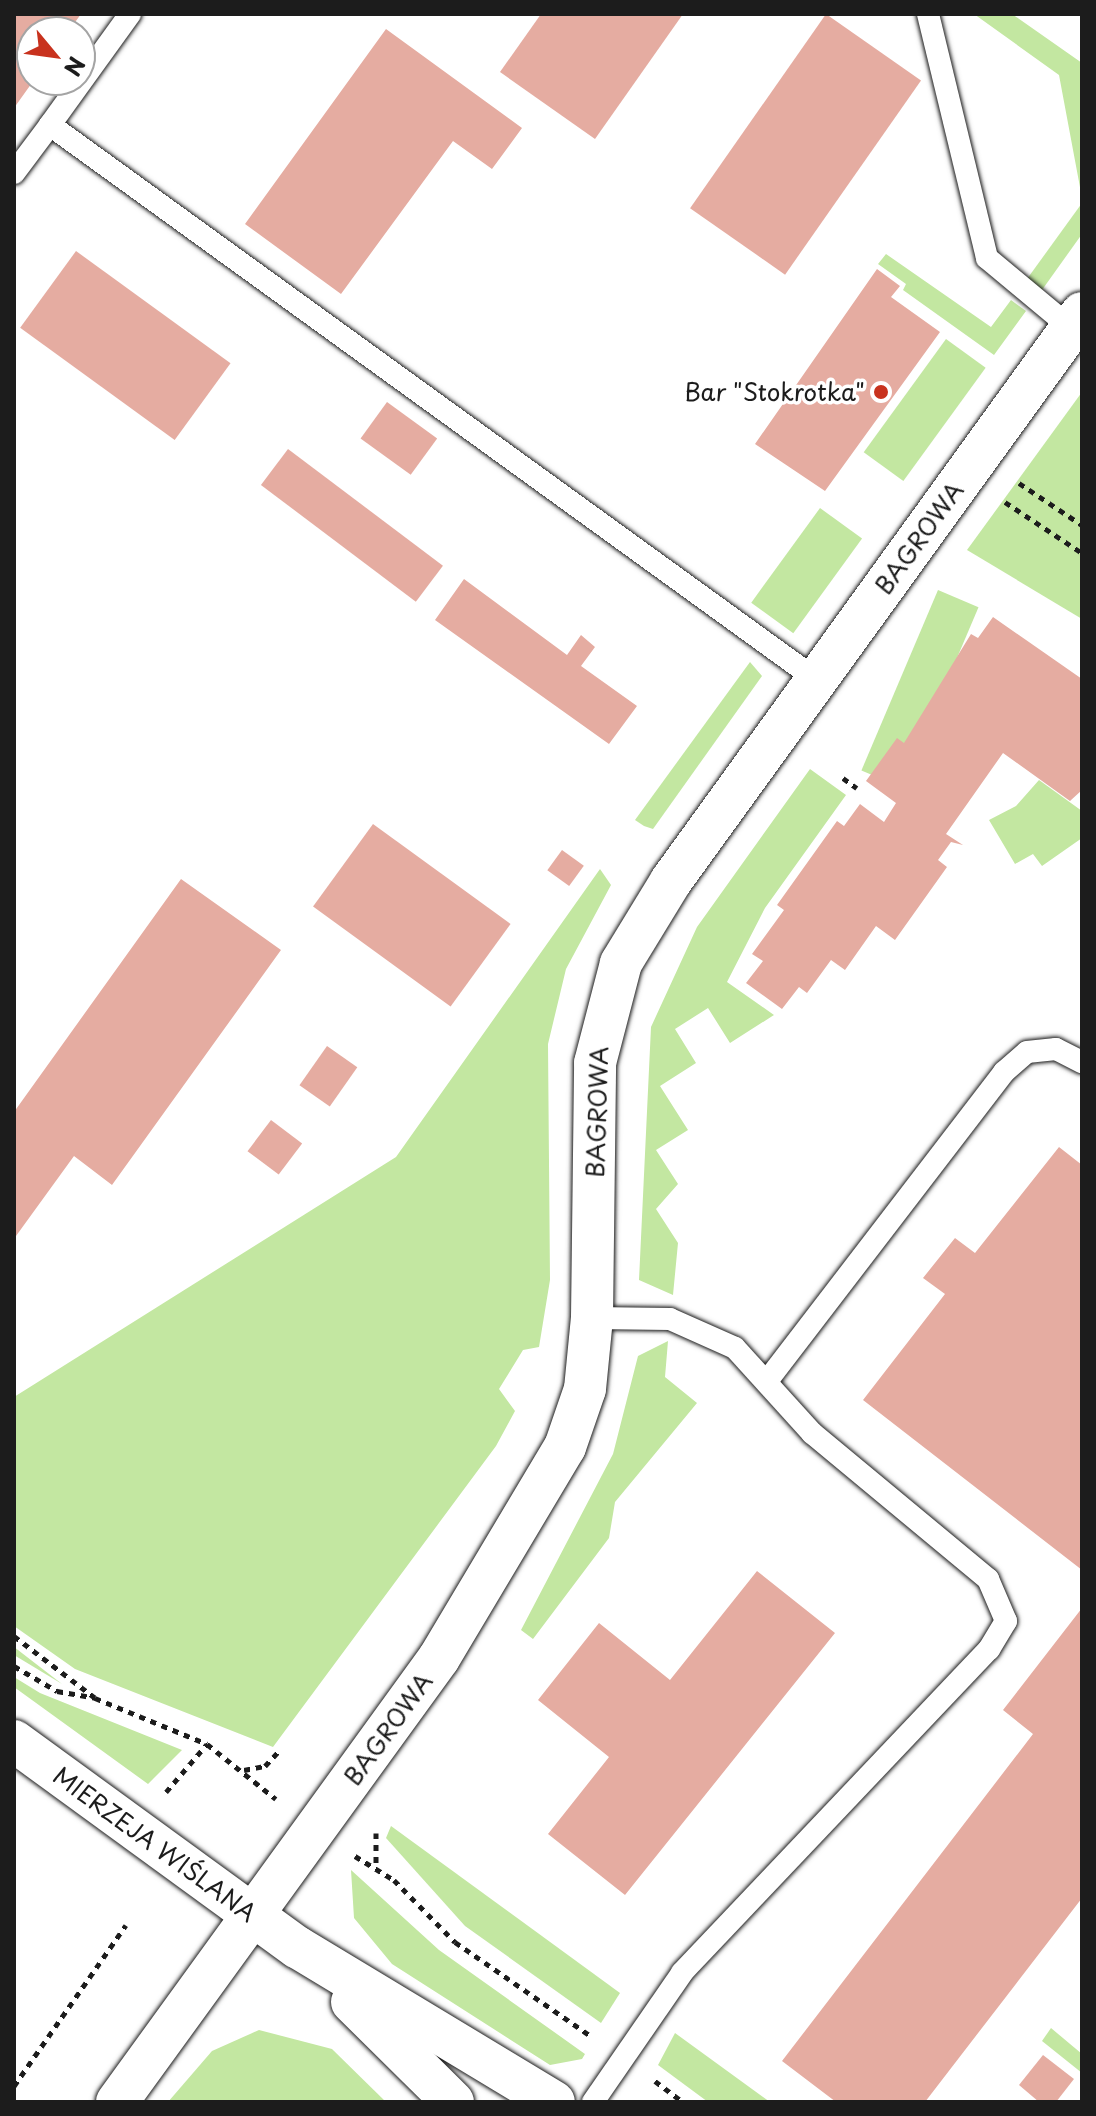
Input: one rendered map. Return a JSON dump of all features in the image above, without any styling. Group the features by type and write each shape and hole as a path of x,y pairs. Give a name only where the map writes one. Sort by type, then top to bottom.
{"street":[{"name":"BAGROWA","path":"117,2102 439,1658 535,1505 585,1389 592,1318 595,1063 603,1015 650,911 1077,320"},
{"name":"MIERZEJA WIŚLANA","path":"14,1741 297,1947 554,2102"},
{"name":"MIERZEJA WIŚLANA","path":"297,1947 453,2102"}],"lane":[{"path":"14,173 130,14"},
{"path":"928,14 987,258 1077,320"},
{"path":"50,125 817,680"},
{"path":"767,1381 1004,1072 1027,1052 1056,1049 1082,1062"},
{"path":"592,1318 670,1319 701,1329 735,1348 812,1433 988,1579 1006,1621 989,1649 682,1973 593,2102"}],"path":[{"path":"965,474 1082,553"},
{"path":"1010,477 1082,525"},
{"path":"843,778 857,788"},
{"path":"14,1636 95,1698"},
{"path":"14,1666 57,1691 95,1698 207,1744 243,1770 260,1788"},
{"path":"165,1793 207,1744"},
{"path":"243,1770 265,1766 280,1750"},
{"path":"376,1867 373,1838 381,1823"},
{"path":"353,1855 376,1867 455,1942 593,2037"},
{"path":"14,2086 126,1925"},
{"path":"650,2078 683,2102"}],"green space":[{"path":"974,14 1012,14 1082,63 1082,198 1059,75"},
{"path":"1082,203 1082,234 1042,290 1027,279"},
{"path":"886,254 991,327 1011,300 1026,311 994,355 903,290 906,284 878,264"},
{"path":"946,339 986,368 903,481 864,452"},
{"path":"1082,392 1082,619 967,550"},
{"path":"820,508 862,539 793,633 751,603"},
{"path":"938,590 979,607 902,788 861,770"},
{"path":"750,662 762,676 653,829 635,820"},
{"path":"810,769 846,795 765,908 727,982 774,1015 730,1043 708,1008 675,1029 696,1063 660,1086 688,1130 656,1150 678,1184 656,1209 678,1243 673,1295 639,1280 651,1027 697,927"},
{"path":"1039,780 1082,811 1082,838 1042,866 1033,854 1015,864 989,820 1016,806"},
{"path":"600,869 611,885 566,969 548,1044 550,1280 539,1347 523,1350 499,1389 515,1411 496,1446 273,1747 75,1669 14,1626 14,1397 396,1157"},
{"path":"668,1341 665,1377 697,1403 615,1502 609,1538 533,1639 521,1630 613,1454 638,1356"},
{"path":"14,1647 18,1650 62,1684 14,1655"},
{"path":"14,1677 40,1693 182,1750 148,1784 14,1687"},
{"path":"391,1826 620,1993 601,2023 465,1926 386,1838"},
{"path":"351,1870 439,1950 585,2054 582,2059 550,2065 392,1964 354,1918"},
{"path":"1051,2028 1082,2054 1082,2073 1042,2041"},
{"path":"259,2030 332,2049 386,2102 168,2102 212,2051"},
{"path":"675,2033 770,2102 708,2102 658,2065"}],"building":[{"path":"14,14 81,14 16,16 16,96 23,96 14,108"},
{"path":"541,14 683,14 595,139 500,72"},
{"path":"826,14 921,81 785,275 690,208"},
{"path":"386,29 522,128 492,169 453,141 341,294 245,224"},
{"path":"76,251 231,363 175,440 20,328"},
{"path":"877,269 900,286 891,297 940,332 825,491 755,444"},
{"path":"387,402 437,438 411,475 361,438"},
{"path":"288,449 443,566 416,602 261,485"},
{"path":"464,579 567,655 581,635 595,647 581,666 637,706 609,744 435,620"},
{"path":"993,617 1082,679 1082,790 1070,801 1003,753 946,834 963,845 951,842 938,860 947,867 895,940 876,926 845,970 831,960 807,993 799,987 782,1009 746,983 763,961 752,954 784,910 777,905 837,821 844,826 860,804 884,822 896,803 866,781 897,738 904,743 971,634 978,638"},
{"path":"373,824 511,924 451,1006 313,907"},
{"path":"562,850 584,866 569,886 547,870"},
{"path":"181,879 281,950 112,1185 74,1156 16,1236 14,1112"},
{"path":"327,1046 357,1067 330,1107 299,1085"},
{"path":"271,1120 302,1143 279,1175 248,1151"},
{"path":"1059,1147 1082,1165 1082,1570 863,1400 945,1294 923,1278 955,1238 975,1253"},
{"path":"757,1571 835,1633 625,1895 548,1834 609,1757 538,1700 599,1623 670,1680"},
{"path":"1082,1608 1082,1898 925,2102 836,2102 782,2061 1033,1734 1003,1710"},
{"path":"1043,2055 1074,2079 1056,2102 1039,2102 1019,2085"}],"place":[{"name":"Bar \"Stokrotka\"","path":"881,392"}]}
